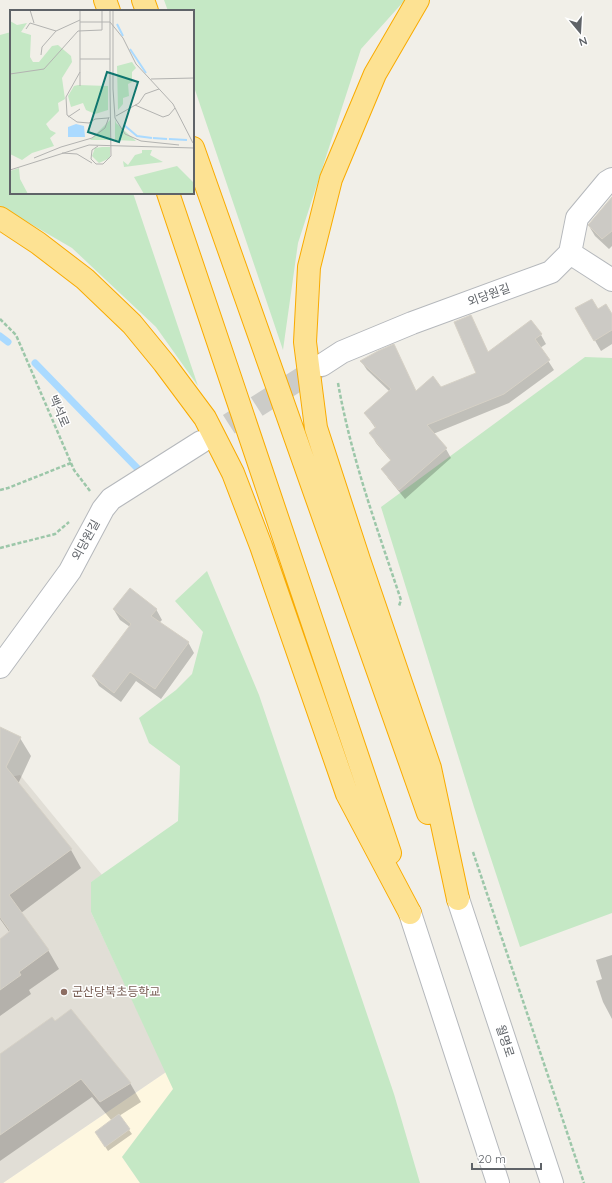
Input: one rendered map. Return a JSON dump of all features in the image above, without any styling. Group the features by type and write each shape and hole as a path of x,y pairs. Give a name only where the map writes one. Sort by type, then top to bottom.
{"highway":[{"path":"105,0 109,10"},
{"path":"143,0 147,10"},
{"path":"418,0 375,74 331,179 309,268 305,342 316,428 430,768 458,900"},
{"path":"194,151 458,900"},
{"path":"168,194 410,913"},
{"path":"0,218 38,243 85,279 127,319 164,363 205,418 233,473 261,546 347,794 410,913"}],"street":[{"path":"612,179 607,182 577,218 570,253 612,280"},
{"name":"외당원길","path":"328,361 342,352 412,323 551,272 570,253"},
{"name":"외당원길","path":"0,667 70,570 110,499 201,442"},
{"name":"월명로","path":"458,900 552,1183"},
{"path":"410,913 498,1183"}],"path":[{"name":"백석로","path":"0,319 16,335 74,470 103,509"},
{"path":"328,361 363,486 401,600 397,612"},
{"path":"0,490 71,463"},
{"path":"0,548 55,534 72,519"},
{"path":"473,852 584,1183"}],"shaded area":[{"name":"군산당북초등학교","path":"20,775 102,875 91,882 91,912 166,1072 3,1183 0,1183 0,779"},
{"path":"166,1072 174,1089 122,1157 140,1183 3,1183"}],"green space":[{"path":"164,0 405,0 361,49 298,243 283,350 194,87 194,10 168,10"},
{"path":"10,32 10,194 133,194 198,386 156,327 72,248 0,206 0,35"},
{"path":"585,357 612,358 612,913 520,947 474,807 381,507"},
{"path":"207,571 259,695 394,1094 420,1183 140,1183 122,1157 173,1089 91,912 91,882 178,821 180,766 149,743 139,718 176,690 192,674 203,632 175,601"}],"building":[{"path":"612,197 612,231 602,239 588,225"},
{"path":"592,299 598,309 606,304 612,314 612,330 594,341 575,308"},
{"path":"471,315 488,352 531,320 542,334 535,339 550,360 504,394 427,425 447,448 399,490 381,469 391,460 369,433 376,427 364,413 391,389 360,361 394,344 416,391 433,376 441,387 476,373 454,322"},
{"path":"130,588 157,609 151,616 189,642 155,689 130,672 114,693 92,676 131,624 113,609"},
{"path":"0,727 21,737 6,767 72,849 9,895 49,950 19,972 21,975 0,990 0,939 10,931 0,917"},
{"path":"71,1009 131,1083 100,1102 81,1079 0,1135 0,1054 52,1017 55,1021"},
{"path":"119,1114 130,1129 105,1147 95,1132"}],"waterway":[{"path":"0,336 8,342"},
{"path":"35,363 139,470"}],"tunnel":[{"path":"201,442 322,365"}],"place":[{"name":"군산당북초등학교","path":"64,992"}]}
